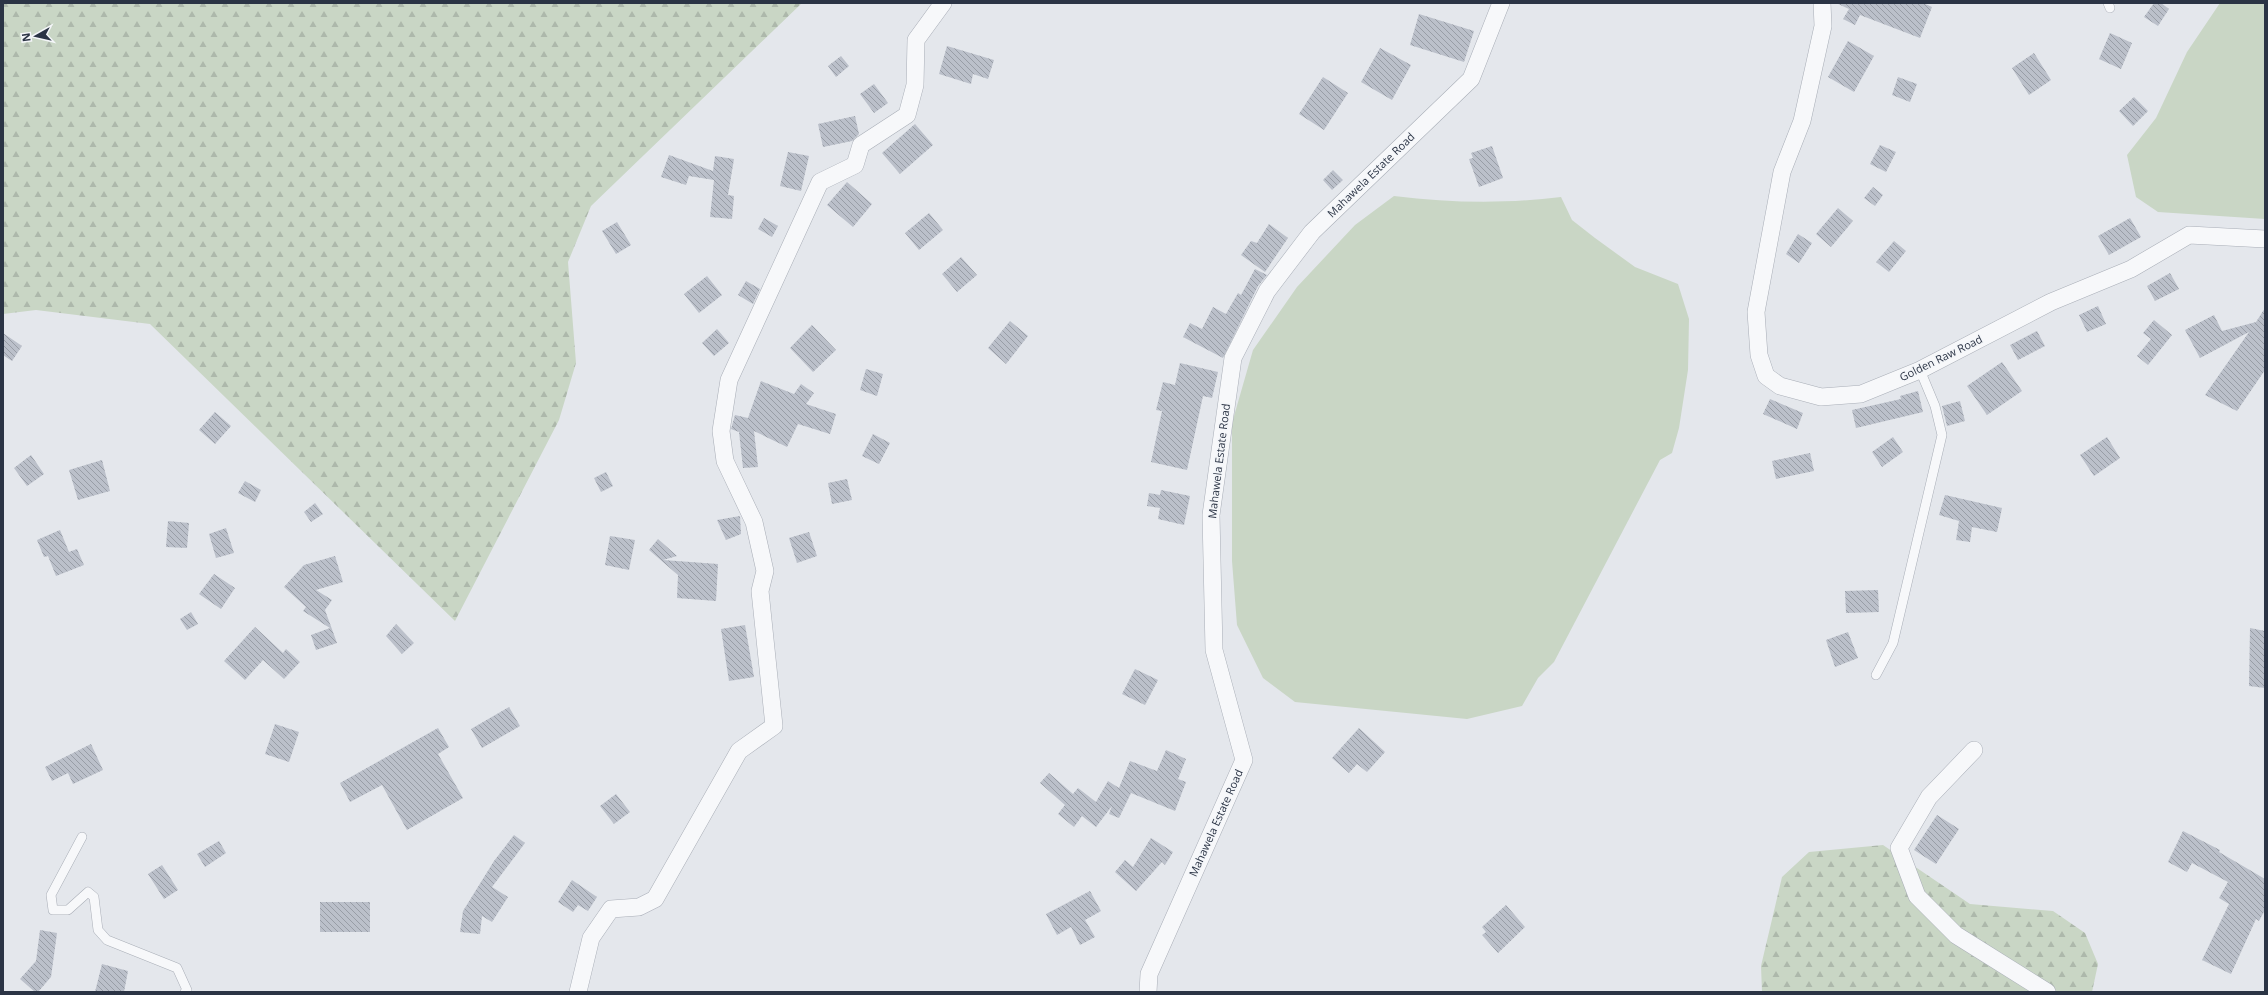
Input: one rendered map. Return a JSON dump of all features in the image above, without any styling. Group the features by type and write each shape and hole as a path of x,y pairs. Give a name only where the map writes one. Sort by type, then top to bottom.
{"street":[{"path":"578,992 591,938 611,909 639,907 654,899 739,751 774,726 760,591 765,571 754,522 725,461 721,431 728,380 820,182 855,165 861,146 907,115 916,85 916,40 943,3"},
{"name":"Mahawela Estate Road","path":"1148,992 1149,974 1244,760 1214,650 1211,514 1233,358 1267,291 1312,232 1471,79 1501,3"},
{"name":"Golden Raw Road","path":"1822,3 1823,26 1802,120 1782,172 1756,312 1759,355 1766,376 1780,386 1821,397 1861,394 1920,370 2051,302 2132,269 2189,235 2265,239"},
{"path":"1974,750 1929,797 1899,848 1917,896 1956,935 2047,992"}],"lane":[{"path":"1876,675 1893,643 1942,436 1935,406 1920,370"},
{"path":"82,837 51,894 53,910 68,910 88,892 94,897 98,930 107,940 177,968 187,990 185,992"}],"green space":[{"path":"3,3 802,3 591,206 568,262 576,363 559,420 455,621 150,324 36,310 3,314"},
{"path":"2220,3 2265,3 2265,219 2158,212 2136,197 2127,155 2156,118 2187,52"},
{"path":"1394,196 1478,202 1519,201 1561,197 1572,220 1595,238 1635,267 1678,284 1689,319 1688,370 1679,428 1672,453 1660,460 1554,662 1538,678 1522,706 1467,719 1295,702 1263,678 1237,625 1232,561 1232,423 1253,350 1297,287 1355,225"},
{"path":"1883,845 1970,904 2053,911 2085,933 2098,964 2092,992 1762,992 1761,966 1782,877 1809,852"}],"building":[{"path":"1836,3 1923,3 1932,7 1920,38 1860,15 1855,25 1843,19 1849,9"},
{"path":"2154,3 2161,3 2169,9 2158,26 2144,17"},
{"path":"1419,14 1474,31 1464,62 1410,45"},
{"path":"2110,33 2132,43 2121,69 2099,59"},
{"path":"1848,41 1874,56 1854,92 1828,77"},
{"path":"947,46 994,60 988,79 973,74 971,84 939,74"},
{"path":"1380,48 1411,65 1392,100 1361,82"},
{"path":"2034,53 2051,80 2029,95 2012,68"},
{"path":"841,56 849,66 836,77 828,66"},
{"path":"1323,77 1348,93 1324,130 1299,114"},
{"path":"1898,77 1917,84 1910,102 1892,95"},
{"path":"874,84 888,103 874,113 860,94"},
{"path":"2134,97 2148,111 2133,126 2119,111"},
{"path":"855,116 859,134 852,141 823,147 818,124"},
{"path":"915,124 933,145 900,174 882,153"},
{"path":"1880,145 1896,152 1886,172 1870,164"},
{"path":"1492,146 1503,178 1479,187 1469,159 1473,158 1471,153"},
{"path":"788,152 809,156 801,191 780,186"},
{"path":"669,155 713,171 715,156 734,159 728,195 734,196 732,219 710,217 714,180 689,176 686,185 661,177"},
{"path":"1333,170 1343,180 1332,190 1323,180"},
{"path":"847,182 872,204 853,227 827,205"},
{"path":"1873,187 1883,195 1875,206 1864,198"},
{"path":"1838,208 1853,221 1831,247 1816,234"},
{"path":"929,213 943,230 919,250 905,233"},
{"path":"764,218 778,226 772,237 758,229"},
{"path":"2130,218 2141,237 2109,255 2098,236"},
{"path":"617,222 631,245 616,254 602,231"},
{"path":"1269,224 1288,238 1265,272 1241,255 1251,241 1257,243"},
{"path":"1798,234 1812,243 1799,263 1786,254"},
{"path":"1894,241 1906,251 1889,272 1876,262"},
{"path":"961,257 977,275 957,292 942,274"},
{"path":"1255,269 1267,275 1258,286 1223,358 1183,337 1190,323 1202,329 1213,307 1226,314 1238,293 1241,295"},
{"path":"2170,273 2179,289 2155,301 2147,286"},
{"path":"707,276 722,295 699,313 684,294"},
{"path":"746,281 760,289 753,304 738,295"},
{"path":"2098,306 2106,324 2087,332 2079,315"},
{"path":"2265,308 2265,370 2237,411 2205,395 2249,332 2200,358 2185,330 2214,315 2222,331 2256,322"},
{"path":"2154,320 2172,335 2148,365 2137,356 2151,339 2143,333"},
{"path":"1010,321 1028,336 1006,364 988,348"},
{"path":"812,325 836,350 813,372 790,348"},
{"path":"717,329 729,343 714,356 702,343"},
{"path":"2037,331 2045,346 2018,360 2010,345"},
{"path":"3,333 22,346 12,361 3,355"},
{"path":"2002,362 2022,391 1987,415 1967,386"},
{"path":"1180,363 1218,372 1212,398 1203,396 1187,470 1151,462 1162,411 1156,410 1163,382 1175,385"},
{"path":"866,369 883,374 877,396 860,390"},
{"path":"761,381 794,394 801,384 814,393 806,404 836,414 830,434 798,424 787,447 754,431 758,467 743,468 739,432 731,429 735,415 748,418"},
{"path":"1918,391 1923,412 1856,428 1852,410 1901,399 1900,396"},
{"path":"1770,399 1803,413 1797,429 1763,414"},
{"path":"1960,401 1965,421 1947,426 1942,406"},
{"path":"215,412 231,426 215,444 199,430"},
{"path":"873,434 890,443 879,464 862,456"},
{"path":"1893,437 1903,452 1882,467 1872,452"},
{"path":"2107,437 2120,458 2094,476 2080,455"},
{"path":"1810,453 1814,471 1776,479 1772,461"},
{"path":"31,455 44,474 27,486 14,468"},
{"path":"102,460 110,491 78,500 69,470"},
{"path":"606,472 613,486 601,492 594,478"},
{"path":"847,479 852,500 832,504 828,483"},
{"path":"245,481 261,490 255,502 238,493"},
{"path":"1161,490 1190,496 1184,525 1158,519 1160,508 1147,506 1149,493 1160,495"},
{"path":"1945,495 2002,508 1997,532 1972,527 1970,542 1956,540 1959,521 1939,515"},
{"path":"315,503 323,514 311,522 304,512"},
{"path":"740,516 741,534 726,540 717,520"},
{"path":"168,521 189,523 187,548 166,547"},
{"path":"226,528 234,553 216,558 209,534"},
{"path":"60,530 69,552 77,549 84,565 56,576 48,556 44,557 37,540"},
{"path":"809,532 817,556 797,563 789,538"},
{"path":"610,536 635,540 629,570 605,565"},
{"path":"658,539 677,556 663,560 718,564 716,601 677,598 678,575 649,550"},
{"path":"335,556 343,582 316,590 332,600 325,610 337,643 316,650 311,635 330,628 303,611 306,607 284,587 304,565"},
{"path":"214,574 235,588 221,609 199,594"},
{"path":"1878,590 1879,612 1846,613 1845,591"},
{"path":"191,612 198,624 187,630 180,619"},
{"path":"396,624 414,643 402,654 386,636"},
{"path":"745,625 754,677 729,681 721,629"},
{"path":"255,627 283,653 286,649 300,662 284,679 263,660 245,680 224,661"},
{"path":"2250,628 2265,631 2265,688 2249,686"},
{"path":"1848,632 1858,658 1835,667 1826,640"},
{"path":"1135,669 1158,680 1145,705 1122,694"},
{"path":"509,707 520,726 482,748 471,729"},
{"path":"275,724 299,732 289,762 265,754"},
{"path":"438,728 449,747 438,754 463,798 407,830 382,785 350,802 340,783"},
{"path":"1359,728 1385,752 1367,772 1357,764 1349,773 1332,758"},
{"path":"91,744 103,770 73,784 68,773 52,781 45,767"},
{"path":"1166,750 1186,759 1178,779 1186,782 1175,811 1131,793 1119,818 1109,814 1112,806 1096,827 1082,816 1074,827 1058,814 1065,805 1040,783 1049,773 1073,794 1078,788 1096,802 1108,781 1119,788 1130,761 1157,771"},
{"path":"616,794 630,812 614,824 600,806"},
{"path":"1937,815 1959,829 1936,864 1914,850"},
{"path":"2183,831 2220,850 2219,852 2265,879 2265,910 2259,921 2256,919 2231,974 2202,960 2229,904 2219,898 2228,882 2192,863 2187,872 2168,862"},
{"path":"514,835 525,843 492,887 508,897 492,922 482,916 480,934 460,932 463,911 494,861"},
{"path":"1151,838 1173,852 1165,865 1162,862 1136,891 1115,872 1125,860 1133,867"},
{"path":"219,841 226,853 205,867 197,854"},
{"path":"162,865 178,890 164,899 148,874"},
{"path":"572,880 597,897 588,911 578,905 573,912 558,902"},
{"path":"1090,891 1101,911 1085,920 1095,937 1080,945 1071,927 1057,935 1046,914"},
{"path":"320,902 370,902 370,932 320,932"},
{"path":"1506,905 1525,927 1498,953 1482,935 1486,932 1482,927"},
{"path":"40,930 57,933 51,977 38,992 35,992 20,979 36,961"},
{"path":"102,964 128,971 124,992 95,992"}]}
